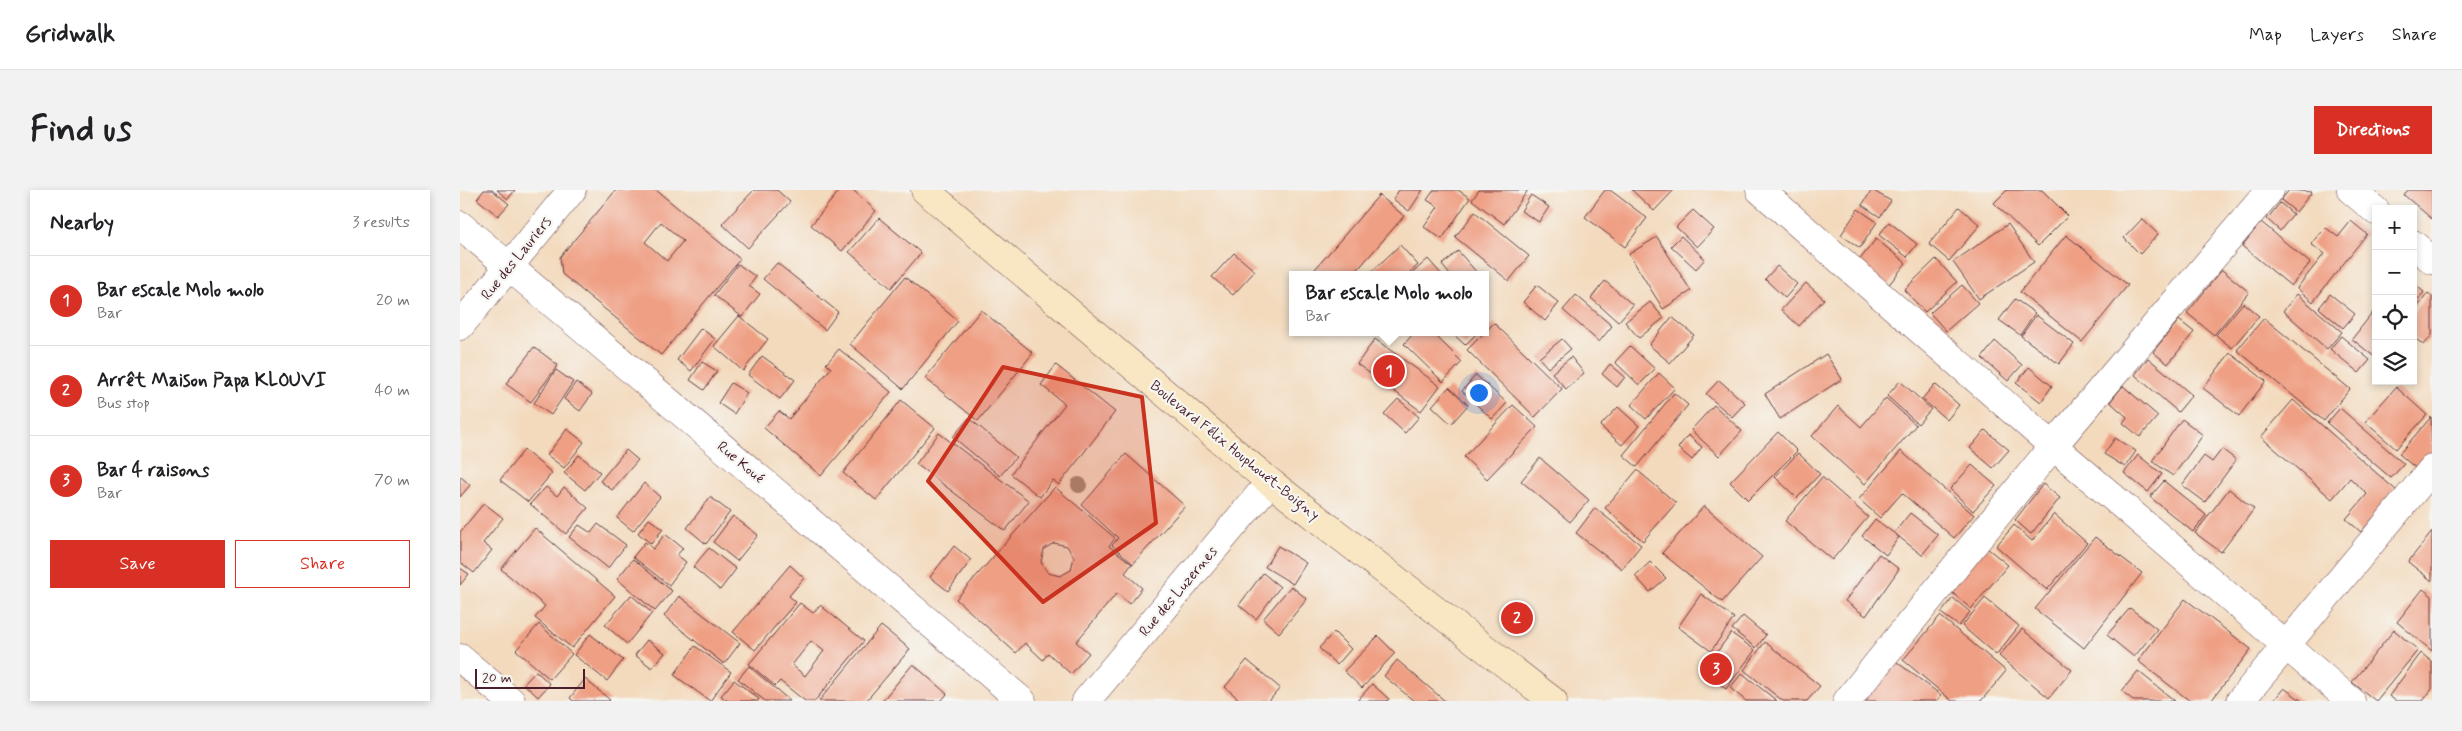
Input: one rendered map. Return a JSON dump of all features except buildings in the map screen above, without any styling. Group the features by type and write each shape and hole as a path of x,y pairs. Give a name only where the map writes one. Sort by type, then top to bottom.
{"street":[{"name":"Rue des Lauriers","path":"460,326 572,190"},
{"name":"Boulevard Félix Houphouët-Boigny","path":"925,190 1270,482 1553,701"},
{"path":"1760,190 2053,446 2351,701"},
{"path":"1847,701 2053,446 2270,190"},
{"path":"2351,190 2372,208"},
{"name":"Rue Koué","path":"460,225 1022,701"},
{"path":"2417,247 2432,260"},
{"path":"2240,701 2432,469"},
{"name":"Rue des Luzernes","path":"1086,701 1270,482"},
{"path":"460,658 511,701"}],"highlighted area":[{"path":"1003,367 1142,397 1156,523 1043,602 928,481"}],"place":[{"name":"Bar escale Molo molo","path":"1389,371"},
{"name":"Arrêt Maison Papa KLOUVI","path":"1517,618"},
{"name":"Bar 4 raisons","path":"1716,669"}]}
